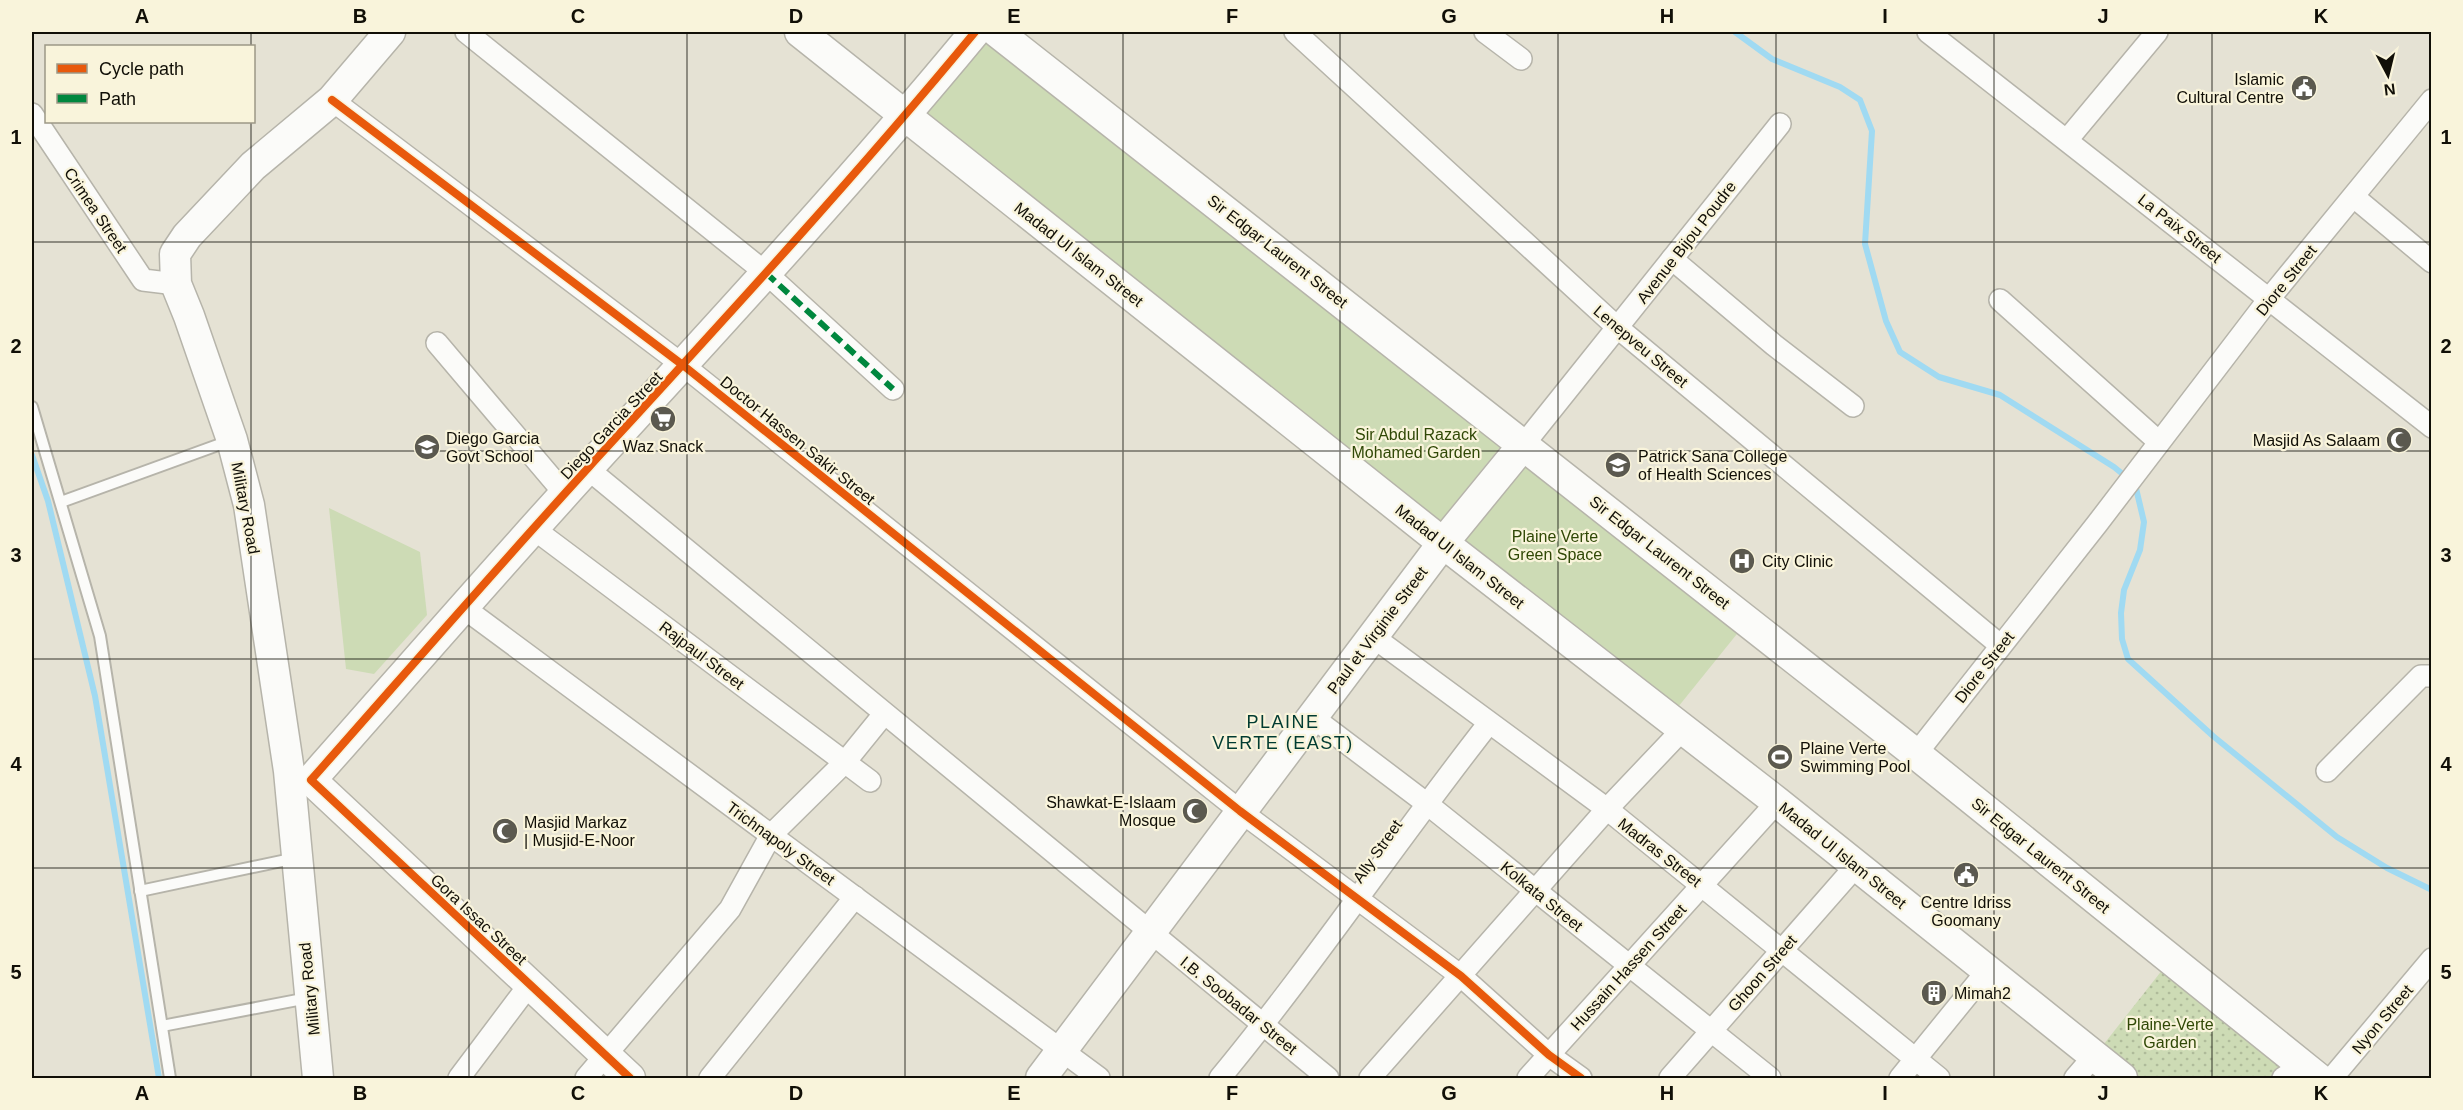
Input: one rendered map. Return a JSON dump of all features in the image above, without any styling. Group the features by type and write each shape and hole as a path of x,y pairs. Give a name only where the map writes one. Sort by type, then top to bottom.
{"street":[{"name":"Military Road","path":"318,1078 289,771 252,528 232,440 176,284 175,254 188,236 253,166 332,100 390,32"},
{"path":"466,32 766,273 893,389"},
{"name":"Madad Ul Islam Street","path":"800,32 1443,543 1777,802 1987,971 2084,1067 2122,1078"},
{"name":"Diego Garcia Street","path":"311,780 588,468 684,366 905,116 975,32"},
{"name":"Sir Edgar Laurent Street","path":"998,32 1916,754 2301,1074"},
{"name":"Lenepveu Street","path":"1295,32 1618,328 2000,645"},
{"path":"1485,32 1521,59"},
{"name":"La Paix Street","path":"1928,32 2432,427"},
{"path":"2067,140 2157,32"},
{"name":"Doctor Hassen Sakir Street","path":"332,100 684,366 1240,811 1461,976 1549,1055 1581,1078"},
{"name":"Diore Street","path":"1916,754 2270,299 2432,100"},
{"name":"Crimea Street","path":"32,114 143,280 176,284"},
{"name":"Avenue Bijou Poudre","path":"1524,444 1780,124"},
{"path":"2354,197 2432,262"},
{"path":"1672,259 1774,345 1853,406"},
{"path":"2000,300 2159,442"},
{"path":"437,343 565,494"},
{"name":"Paul et Virginie Street","path":"1041,1078 1311,716 1443,543 1524,444"},
{"name":"I.B. Soobadar Street","path":"588,468 1328,1078"},
{"name":"Rajpaul Street","path":"534,529 870,781"},
{"name":"Trichnapoly Street","path":"464,608 1099,1078"},
{"name":"Madras Street","path":"1372,636 1606,809 1939,1078"},
{"path":"2327,771 2421,676 2432,676"},
{"path":"586,1078 730,909 771,835 845,762 884,714"},
{"name":"Kolkata Street","path":"1311,716 1426,803 1770,1078"},
{"name":"Ally Street","path":"1220,1078 1265,1024 1358,901 1426,803 1489,723"},
{"path":"1370,1078 1606,809 1683,729"},
{"name":"Gora Issac Street","path":"311,780 630,1078"},
{"name":"Hussain Hassen Street","path":"1528,1078 1777,802"},
{"name":"Ghoon Street","path":"1670,1078 1855,867"},
{"path":"710,1078 855,897"},
{"name":"Nyon Street","path":"2332,1078 2432,959"},
{"path":"1900,1078 1987,971"},
{"path":"459,1078 530,985"}],"lane":[{"path":"32,407 100,636 170,1078"},
{"path":"61,502 232,440"},
{"path":"140,891 297,858"},
{"path":"162,1026 309,998"}],"green space":[{"name":"Sir Abdul Razack Mohamed Garden","path":"982,35 1505,441 1434,529 918,117"},
{"name":"Plaine Verte Green Space","path":"1524,448 1745,624 1674,712 1453,537"},
{"path":"329,508 420,552 427,615 374,674 346,669"},
{"name":"Plaine-Verte Garden","path":"2163,969 2297,1078 2137,1078 2100,1049"}],"waterway":[{"path":"1735,32 1772,59 1840,87 1860,100 1872,131 1865,244 1886,321 1900,352 1939,377 2000,395 2114,467 2135,484 2144,522 2140,550 2124,590 2121,613 2122,639 2128,659 2213,736 2337,837 2387,868 2432,890"},
{"path":"32,455 48,501 95,696 159,1078"}],"marked path":[{"path":"766,273 893,389"}],"cycle path":[{"path":"630,1078 311,780 518,546 833,198 975,32"},
{"path":"332,100 684,366 1240,811 1461,976 1549,1055 1581,1078"}],"place":[{"name":"Islamic Cultural Centre","path":"2304,88"},
{"name":"Waz Snack","path":"663,419"},
{"name":"Masjid As Salaam","path":"2399,440"},
{"name":"Diego Garcia Govt School","path":"427,447"},
{"name":"Patrick Sana College of Health Sciences","path":"1618,465"},
{"name":"City Clinic","path":"1742,561"},
{"name":"Plaine Verte Swimming Pool","path":"1780,757"},
{"name":"Shawkat-E-Islaam Mosque","path":"1195,811"},
{"name":"Masjid Markaz | Musjid-E-Noor","path":"505,831"},
{"name":"Centre Idriss Goomany","path":"1966,875"},
{"name":"Mimah2","path":"1934,993"}],"district":[{"name":"PLAINE VERTE (EAST)","path":"1283,732"}]}
